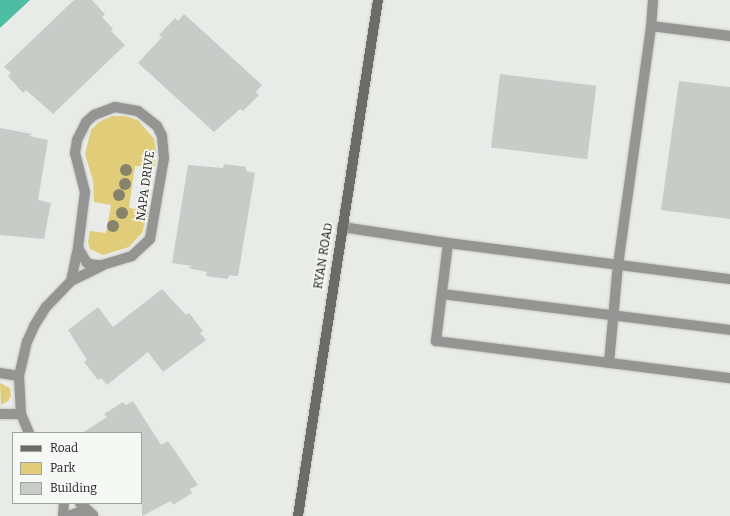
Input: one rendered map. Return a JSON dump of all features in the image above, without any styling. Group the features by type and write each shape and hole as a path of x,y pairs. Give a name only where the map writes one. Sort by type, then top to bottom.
{"main road":[{"name":"RYAN ROAD","path":"298,516 378,0"}],"street":[{"path":"609,363 618,265 653,0"},
{"path":"650,26 730,36"},
{"name":"NAPA DRIVE","path":"29,432 21,414 20,376 27,342 34,326 46,307 72,281 102,266 132,256 150,239 164,146 157,126 138,110 115,107 103,109 86,122 80,131 75,153 85,192 72,281"},
{"path":"342,227 448,243 730,279"},
{"path":"448,243 436,341 730,378"},
{"path":"78,248 87,263 102,266"},
{"path":"442,294 730,330"},
{"path":"0,374 20,376"},
{"path":"0,414 21,414"},
{"path":"63,516 64,504"},
{"path":"81,504 93,516"},
{"path":"69,516 77,513 93,516"}],"green space":[{"path":"112,116 125,116 138,120 154,139 156,151 154,168 135,166 129,208 148,211 142,233 129,247 103,255 90,249 88,242 90,231 106,233 111,205 94,202 93,181 85,154 91,130 99,122"},
{"path":"0,383 10,388 11,396 8,401 1,405"}],"shaded area":[{"path":"0,0 30,0 0,28"}],"building":[{"path":"74,0 92,0 105,14 102,17 113,29 111,31 125,45 53,114 26,90 23,93 8,76 11,73 4,67"},
{"path":"184,14 262,85 256,92 259,95 243,111 240,109 214,132 138,63 162,37 159,35 175,18 178,21"},
{"path":"500,74 596,86 587,159 491,147"},
{"path":"679,81 730,87 730,219 661,210"},
{"path":"0,128 32,134 29,136 48,140 38,200 51,203 44,239 0,235"},
{"path":"224,164 246,167 246,171 255,173 238,276 229,275 228,279 206,276 207,272 188,268 192,266 172,263 188,165 223,168"},
{"path":"162,289 186,315 189,313 203,331 200,333 206,340 163,372 148,352 107,385 101,378 98,380 84,362 87,360 68,330 98,307 113,327"},
{"path":"133,401 161,445 168,441 198,485 190,489 192,493 173,505 171,501 142,516 142,432 84,432 107,417 104,414 123,402 126,405"}]}
